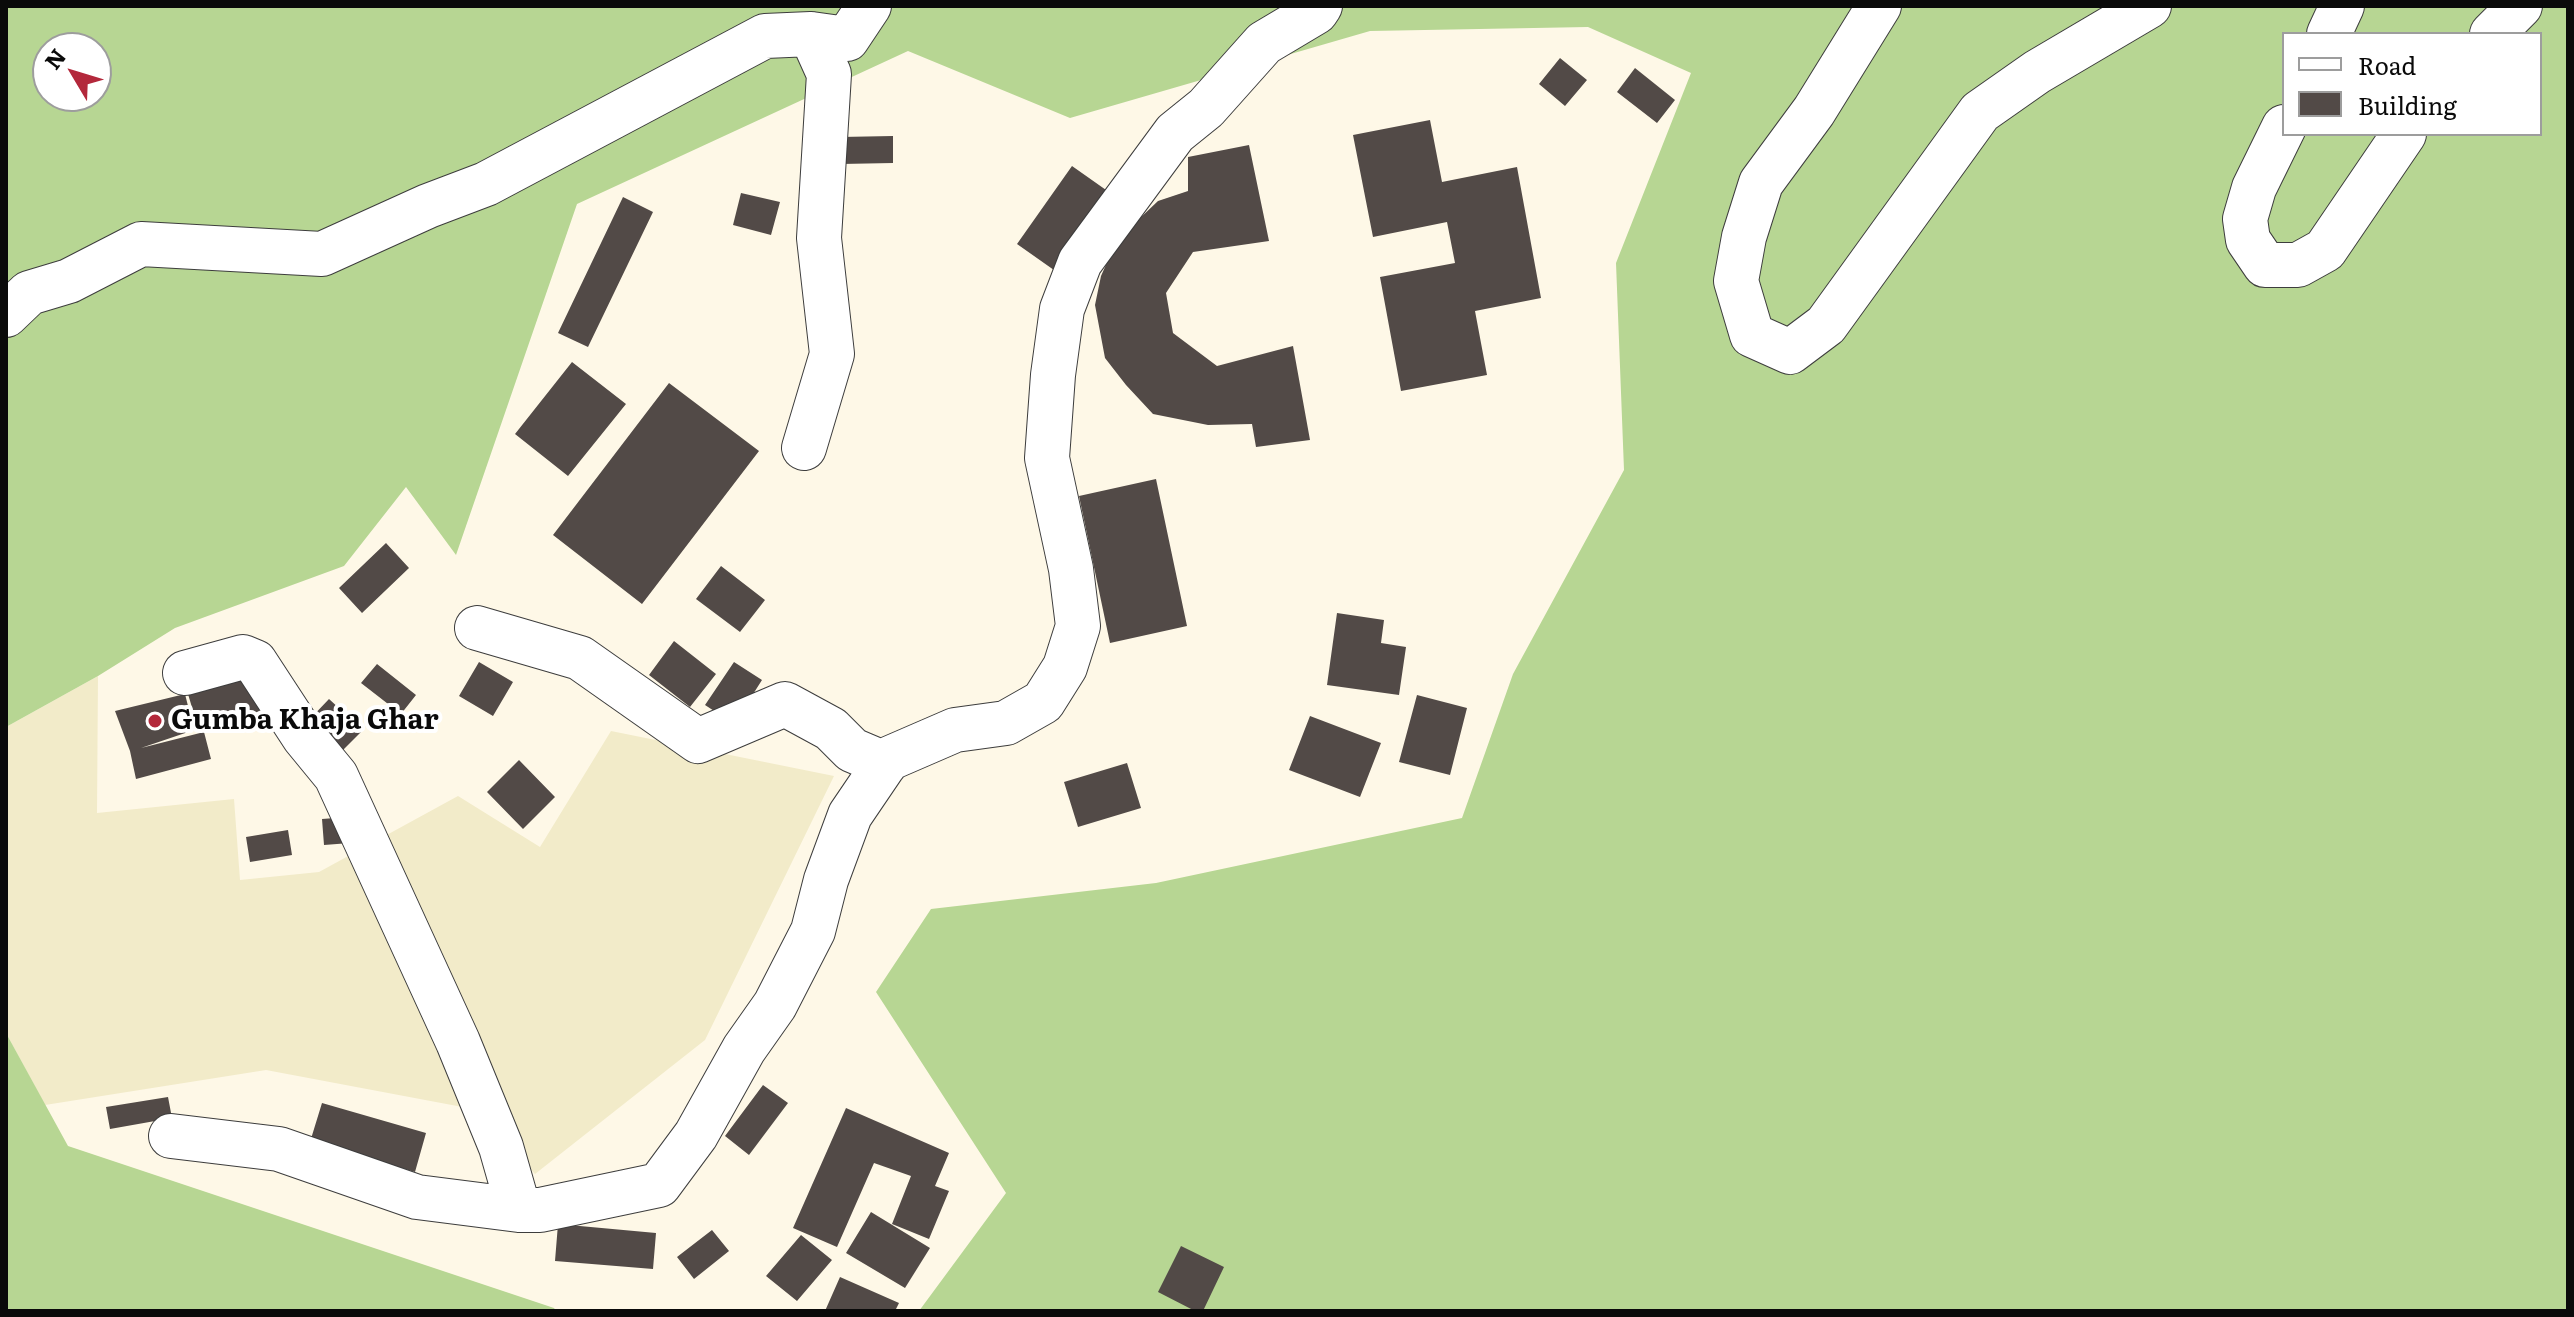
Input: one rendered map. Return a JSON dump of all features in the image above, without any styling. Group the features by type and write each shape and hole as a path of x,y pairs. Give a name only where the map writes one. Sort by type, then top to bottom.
{"street":[{"path":"6,315 29,293 69,281 141,244 322,254 428,206 486,184 765,36 811,34 847,39 869,6"},
{"path":"171,1136 279,1149 417,1197 519,1210 540,1210 659,1185 696,1135 744,1049 775,1005 813,931 826,880 850,815 888,759 955,730 1006,723 1043,702 1065,667 1078,626 1071,569 1047,458 1062,309 1080,262 1175,133 1206,108 1264,43 1316,12 1320,6"},
{"path":"1879,6 1814,111 1761,183 1744,237 1736,281 1752,335 1790,352 1826,325 1980,112 2037,72 2149,6"},
{"path":"2330,32 2342,6"},
{"path":"2494,32 2520,6"},
{"path":"804,448 832,354 819,238 829,74 811,34"},
{"path":"2282,131 2254,188 2245,219 2248,240 2265,265 2298,265 2325,250 2403,136"},
{"path":"477,628 580,658 698,741 785,704 831,729 852,750 885,764"},
{"path":"185,673 243,657 255,662 304,737 336,776 458,1042 501,1147 519,1210"}],"shaded area":[{"path":"98,676 97,813 234,799 240,880 319,872 458,796 540,847 611,731 834,776 705,1040 535,1174 473,1109 266,1070 45,1105 6,1033 6,727"}],"green space":[{"path":"6,6 2568,6 2568,1311 919,1311 1006,1193 876,992 931,909 1156,883 1462,818 1513,674 1624,470 1616,263 1691,73 1588,27 1370,31 1070,118 908,51 577,204 456,555 406,487 344,566 175,628 98,676 6,727"},
{"path":"6,1033 68,1146 556,1311 6,1311"}],"building":[{"path":"1560,58 1587,80 1565,106 1539,84"},
{"path":"1635,68 1675,100 1657,123 1617,92"},
{"path":"1430,120 1442,182 1517,167 1541,298 1475,311 1487,375 1401,391 1380,277 1455,263 1447,222 1373,237 1353,135"},
{"path":"893,136 893,163 841,164 840,137"},
{"path":"1249,145 1269,241 1193,252 1166,293 1173,333 1217,366 1293,346 1310,440 1256,447 1252,424 1208,425 1153,414 1105,358 1095,305 1101,276 1117,240 1158,201 1188,191 1188,157"},
{"path":"1072,166 1116,197 1061,275 1017,244"},
{"path":"741,193 780,202 771,235 733,225"},
{"path":"623,197 653,212 588,347 558,333"},
{"path":"572,362 626,404 568,476 515,434"},
{"path":"669,383 759,451 642,604 553,535"},
{"path":"1156,479 1187,626 1110,643 1079,496"},
{"path":"386,543 409,568 362,613 339,588"},
{"path":"721,566 765,600 740,632 696,599"},
{"path":"1337,613 1384,620 1381,643 1406,647 1399,695 1327,685"},
{"path":"674,641 716,674 690,707 649,675"},
{"path":"479,662 513,682 493,716 459,696"},
{"path":"734,662 762,680 734,724 705,705"},
{"path":"377,664 416,695 401,714 361,683"},
{"path":"249,674 261,711 199,731 188,694"},
{"path":"185,694 194,730 141,748 204,732 211,759 136,779 130,751 115,711"},
{"path":"1417,695 1467,708 1450,775 1399,762"},
{"path":"329,699 363,730 341,752 308,721"},
{"path":"1310,716 1381,743 1360,797 1289,770"},
{"path":"519,760 555,797 523,829 487,792"},
{"path":"1127,763 1141,808 1078,827 1064,782"},
{"path":"348,817 350,843 324,845 322,819"},
{"path":"288,830 292,855 250,862 246,837"},
{"path":"763,1085 788,1103 749,1155 725,1136"},
{"path":"168,1097 172,1118 110,1129 106,1107"},
{"path":"322,1103 426,1133 415,1172 310,1142"},
{"path":"846,1108 949,1153 935,1186 949,1191 929,1239 892,1224 911,1176 874,1163 837,1247 793,1228"},
{"path":"871,1212 930,1248 905,1288 846,1253"},
{"path":"558,1224 656,1233 653,1269 555,1261"},
{"path":"712,1230 729,1251 694,1279 677,1257"},
{"path":"801,1235 832,1260 797,1301 766,1276"},
{"path":"1181,1246 1224,1267 1203,1311 1195,1311 1158,1292"},
{"path":"840,1277 899,1303 895,1311 825,1311"}],"place":[{"name":"Gumba Khaja Ghar","path":"155,721"}]}
